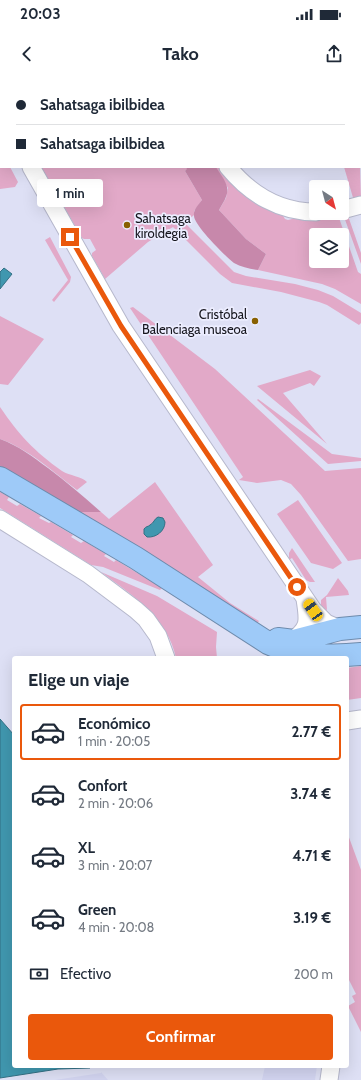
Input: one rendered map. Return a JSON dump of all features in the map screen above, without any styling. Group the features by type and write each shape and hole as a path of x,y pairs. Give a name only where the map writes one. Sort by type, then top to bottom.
{"highway":[{"path":"0,478 136,558 268,643 285,650 314,654 352,654"},
{"path":"250,632 279,640 291,641 341,630"},
{"path":"341,630 333,647 352,654"}],"street":[{"path":"32,168 121,326 305,598 323,621 341,630"},
{"path":"229,168 246,187 265,199 288,208 309,211"},
{"path":"349,208 361,205"},
{"path":"0,519 88,574 131,606 146,619 154,630 161,642 165,656"},
{"path":"291,641 302,633 307,624 305,598"},
{"path":"349,721 361,719"},
{"path":"329,1080 331,1068"}],"shaded area":[{"path":"0,168 11,168 18,182 15,187 0,189"},
{"name":"Sahatsaga kiroldegia","path":"42,168 187,168 188,169 185,171 202,200 194,211 194,215 185,223 234,272 246,276 295,284 318,290 333,296 361,313 361,323 359,325 327,305 319,302 281,292 232,283 220,274 173,227 148,242 105,279 92,256 92,253 96,250 90,239 82,238"},
{"path":"217,168 222,168 282,214 285,219 288,220 309,217 309,220 340,220 343,228 309,228 309,268 349,268 349,246 358,272 361,274 361,304 335,289 322,284 258,270 266,254 246,239 219,210 226,198 228,188"},
{"path":"217,168 224,179 227,188 226,197 219,210 246,239 266,254 258,270 246,268 234,263 218,248 199,226 195,220 194,212 202,200 185,171 187,169"},
{"path":"344,168 360,168 361,199 354,201"},
{"path":"349,219 361,253 361,264 349,228 345,220 349,220"},
{"path":"50,237 71,277 70,282 54,302 52,300 68,280 45,240"},
{"path":"133,307 215,369 325,471 361,468 361,559 348,561 301,495 291,484 281,480 257,483 239,480 243,477 130,308"},
{"path":"0,316 44,339 8,385 0,384"},
{"path":"310,370 321,376 314,386 310,383 283,393 327,444 257,386"},
{"path":"258,399 332,454 361,458 361,461 328,464 257,400"},
{"path":"0,407 21,434 43,456 62,471 82,478 87,482 77,490 31,455 11,443 0,439"},
{"path":"0,439 20,448 55,473 101,512 78,512 0,466"},
{"path":"155,482 213,565 198,577 230,603 259,621 256,625 78,512 101,512 109,519"},
{"path":"0,492 9,497 7,500 17,506 20,504 41,516 39,518 49,523 51,522 73,535 71,537 81,543 84,541 106,554 104,556 114,562 116,560 162,588 160,590 103,567 91,565 0,508"},
{"path":"298,500 342,563 333,569 311,563 277,514"},
{"path":"292,548 315,582 306,580 292,558 289,560 289,553"},
{"path":"101,572 157,596 217,632 217,656 175,656 172,644 157,619 125,590"},
{"path":"338,578 348,591 349,595 326,597 327,610 324,609 321,605 321,600 327,595"},
{"path":"361,666 361,698 349,700 349,668"},
{"path":"349,837 361,870 361,1032 349,1008 349,1005 355,1002 352,996 356,994 349,980"},
{"path":"265,1068 317,1068 315,1080 262,1080"},
{"path":"101,1073 108,1080 55,1080"}],"water":[{"path":"4,268 12,274 0,289 0,272"},
{"path":"158,517 163,518 165,522 162,531 157,535 147,537 144,534 144,529"},
{"path":"0,719 12,733 12,1068 90,1068 58,1069 0,1078"}],"place":[{"name":"Sahatsaga kiroldegia","path":"127,225"},
{"name":"Cristóbal Balenciaga museoa","path":"255,321"}],"route":[{"path":"70,237 121,326 297,587"}]}
